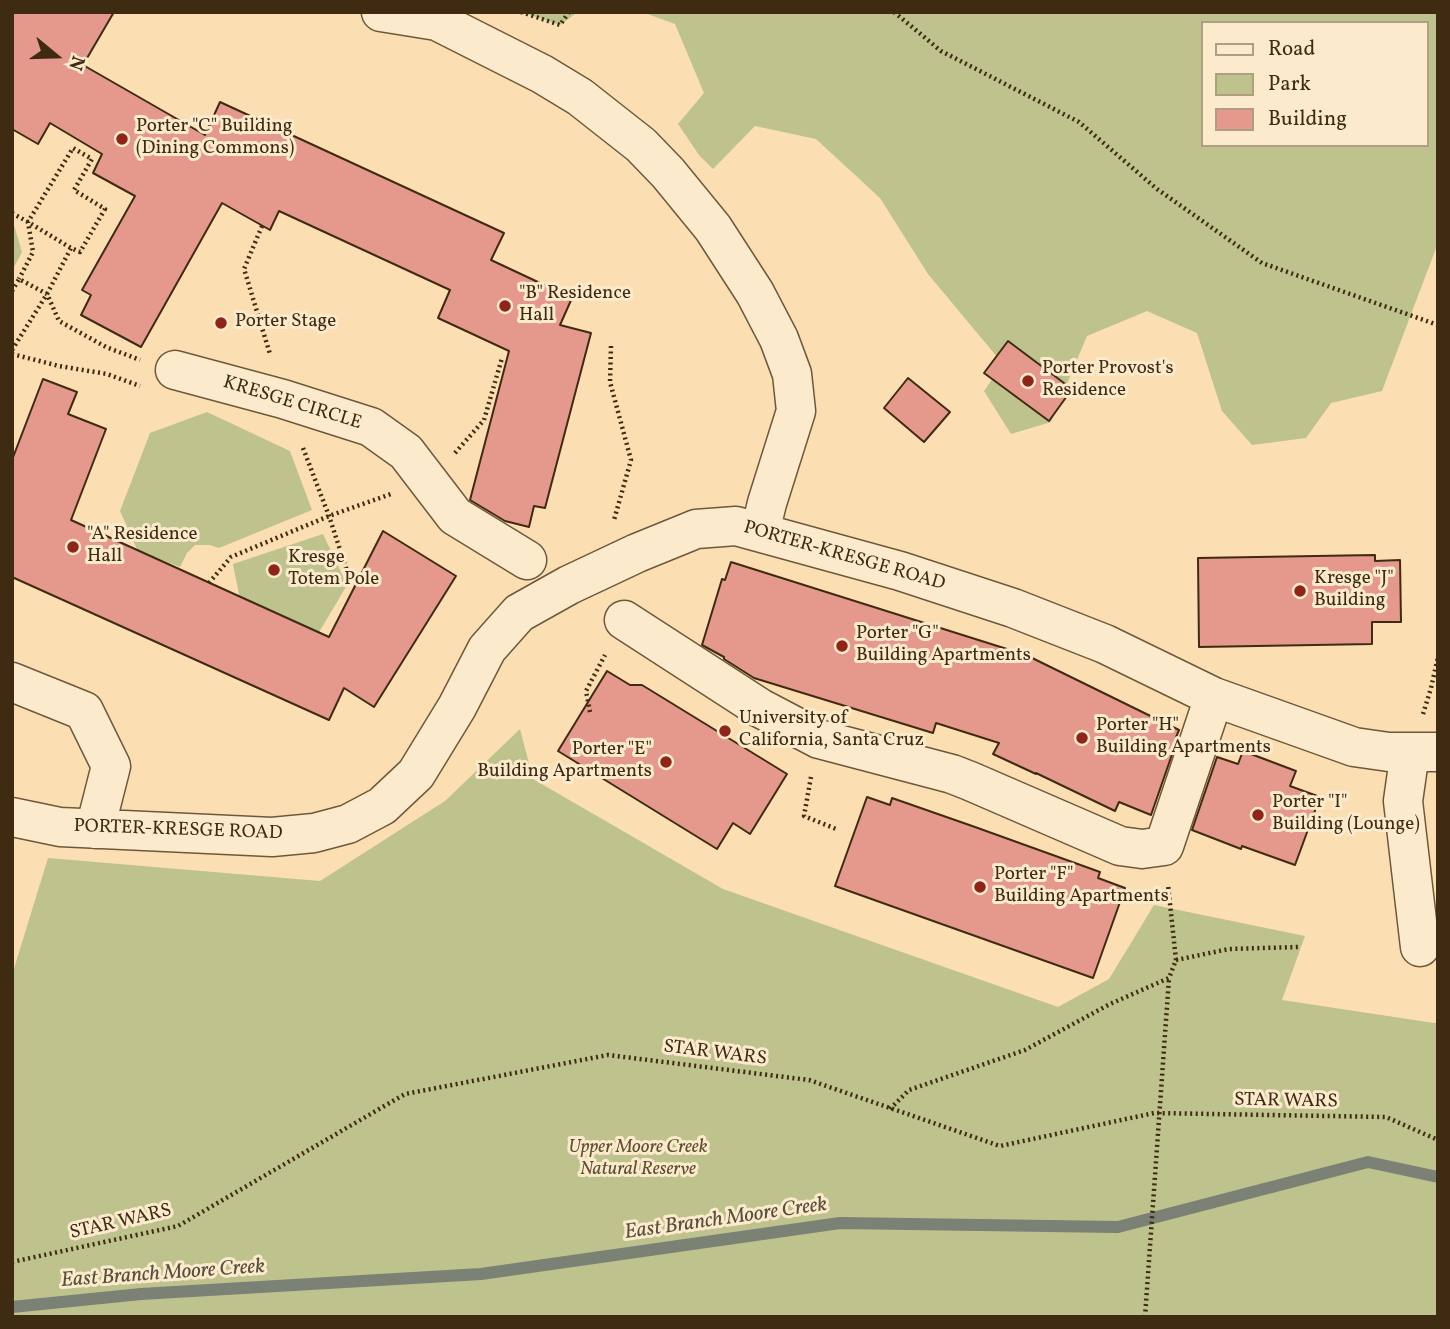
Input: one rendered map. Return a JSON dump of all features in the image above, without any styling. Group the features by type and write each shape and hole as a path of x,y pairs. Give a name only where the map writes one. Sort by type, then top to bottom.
{"street":[{"path":"381,12 437,21 542,74 580,97 641,145 713,228 755,293 779,339 792,374 796,411 760,532"},
{"name":"KRESGE CIRCLE","path":"175,370 283,399 370,428 407,452 455,516 527,561"},
{"name":"PORTER-KRESGE ROAD","path":"12,817 60,827 272,837 314,833 348,824 382,806 416,774 457,707 487,649 519,613 569,585 696,528 736,526 900,571 1013,608 1105,644 1214,697 1354,747 1389,752 1424,752"},
{"path":"624,620 760,708 819,739 970,781 1120,846 1142,849 1164,846 1214,697"},
{"path":"12,682 84,711 111,766 95,829"},
{"path":"1420,947 1403,801 1424,752"}],"path":[{"path":"521,12 560,25 569,12"},
{"path":"894,12 941,51 1079,122 1157,189 1262,263 1438,325"},
{"path":"12,213 28,222 80,253 105,209 74,190 92,159 73,148 28,222 33,252 12,291"},
{"path":"71,248 47,295 12,352 59,366 107,374"},
{"path":"19,279 47,295 60,321 106,347 175,370"},
{"path":"611,346 610,382 631,460 614,521"},
{"path":"484,420 502,358"},
{"path":"209,583 231,557 329,516 429,481"},
{"path":"1424,752 1431,688 1438,657"},
{"path":"586,691 590,712"},
{"path":"804,816 836,829"},
{"path":"1145,1317 1169,978 1176,960 1164,846"},
{"path":"1176,960 1229,949 1298,947"},
{"path":"890,1109 909,1090 1025,1050 1110,1004 1169,978"},
{"name":"STAR WARS","path":"12,1262 178,1226 405,1094 608,1055 809,1080 1000,1146 1154,1114 1386,1117 1438,1140"}],"green space":[{"path":"521,12 578,12 560,25"},
{"path":"642,12 1438,12 1438,243 1382,391 1331,403 1306,438 1252,445 1222,411 1197,333 1147,311 1087,336 1051,422 1011,434 984,391 1003,364 928,274 880,198 816,139 755,126 713,169 699,155 678,124 704,93 675,24"},
{"path":"12,224 22,252 12,271"},
{"path":"207,412 290,451 312,510 219,548 195,545 187,553 180,567 138,551 120,511 150,433"},
{"path":"323,534 347,585 318,634 240,600 233,564"},
{"name":"Upper Moore Creek Natural Reserve","path":"520,729 533,779 723,889 1058,1007 1109,979 1154,905 1305,936 1282,1000 1438,1022 1438,1317 12,1317 12,975 48,858 320,881 445,801"}],"building":[{"name":"\"B\" Residence Hall","path":"12,12 114,12 83,65 205,135 220,102 504,233 491,260 572,298 560,325 591,333 545,508 534,506 529,527 505,521 470,500 509,351 438,318 450,290 279,211 270,230 222,203 141,347 81,315 91,295 82,290 135,196 93,173 102,154 50,123 38,144 12,129"},
{"name":"Porter Provost's Residence","path":"1008,341 1072,389 1049,421 984,373"},
{"path":"908,378 950,412 924,442 884,408"},
{"name":"\"A\" Residence Hall","path":"43,379 77,392 68,414 106,429 71,520 329,637 383,531 456,576 374,707 344,688 329,720 12,577 12,460"},
{"name":"Kresge \"J\" Building","path":"1375,555 1375,561 1400,560 1401,622 1372,622 1372,644 1199,647 1198,558"},
{"path":"731,562 1026,655 1179,730 1151,815 1119,802 1115,811 993,754 999,743 936,723 933,733 754,678 702,645 722,579 725,580"},
{"name":"Porter \"E\" Building Apartments","path":"607,671 630,685 642,685 787,774 750,834 733,823 717,849 558,751"},
{"name":"Porter \"I\" Building (Lounge)","path":"1243,751 1296,771 1290,786 1320,797 1295,865 1242,846 1241,849 1192,830 1217,757 1238,764"},
{"name":"Porter \"F\" Building Apartments","path":"867,797 890,805 892,798 975,827 1100,872 1098,878 1125,888 1093,978 835,886"}],"waterway":[{"name":"East Branch Moore Creek","path":"12,1307 141,1294 481,1274 840,1223 1118,1227 1368,1162 1438,1177"}],"place":[{"name":"Porter \"C\" Building (Dining Commons)","path":"122,139"},
{"name":"\"B\" Residence Hall","path":"505,306"},
{"name":"Porter Stage","path":"221,323"},
{"name":"Porter Provost's Residence","path":"1028,381"},
{"name":"\"A\" Residence Hall","path":"73,547"},
{"name":"Kresge Totem Pole","path":"274,570"},
{"name":"Kresge \"J\" Building","path":"1300,591"},
{"name":"Porter \"G\" Building Apartments","path":"842,646"},
{"name":"University of California, Santa Cruz","path":"725,731"},
{"name":"Porter \"H\" Building Apartments","path":"1082,738"},
{"name":"Porter \"E\" Building Apartments","path":"666,762"},
{"name":"Porter \"I\" Building (Lounge)","path":"1258,815"},
{"name":"Porter \"F\" Building Apartments","path":"980,887"}]}
